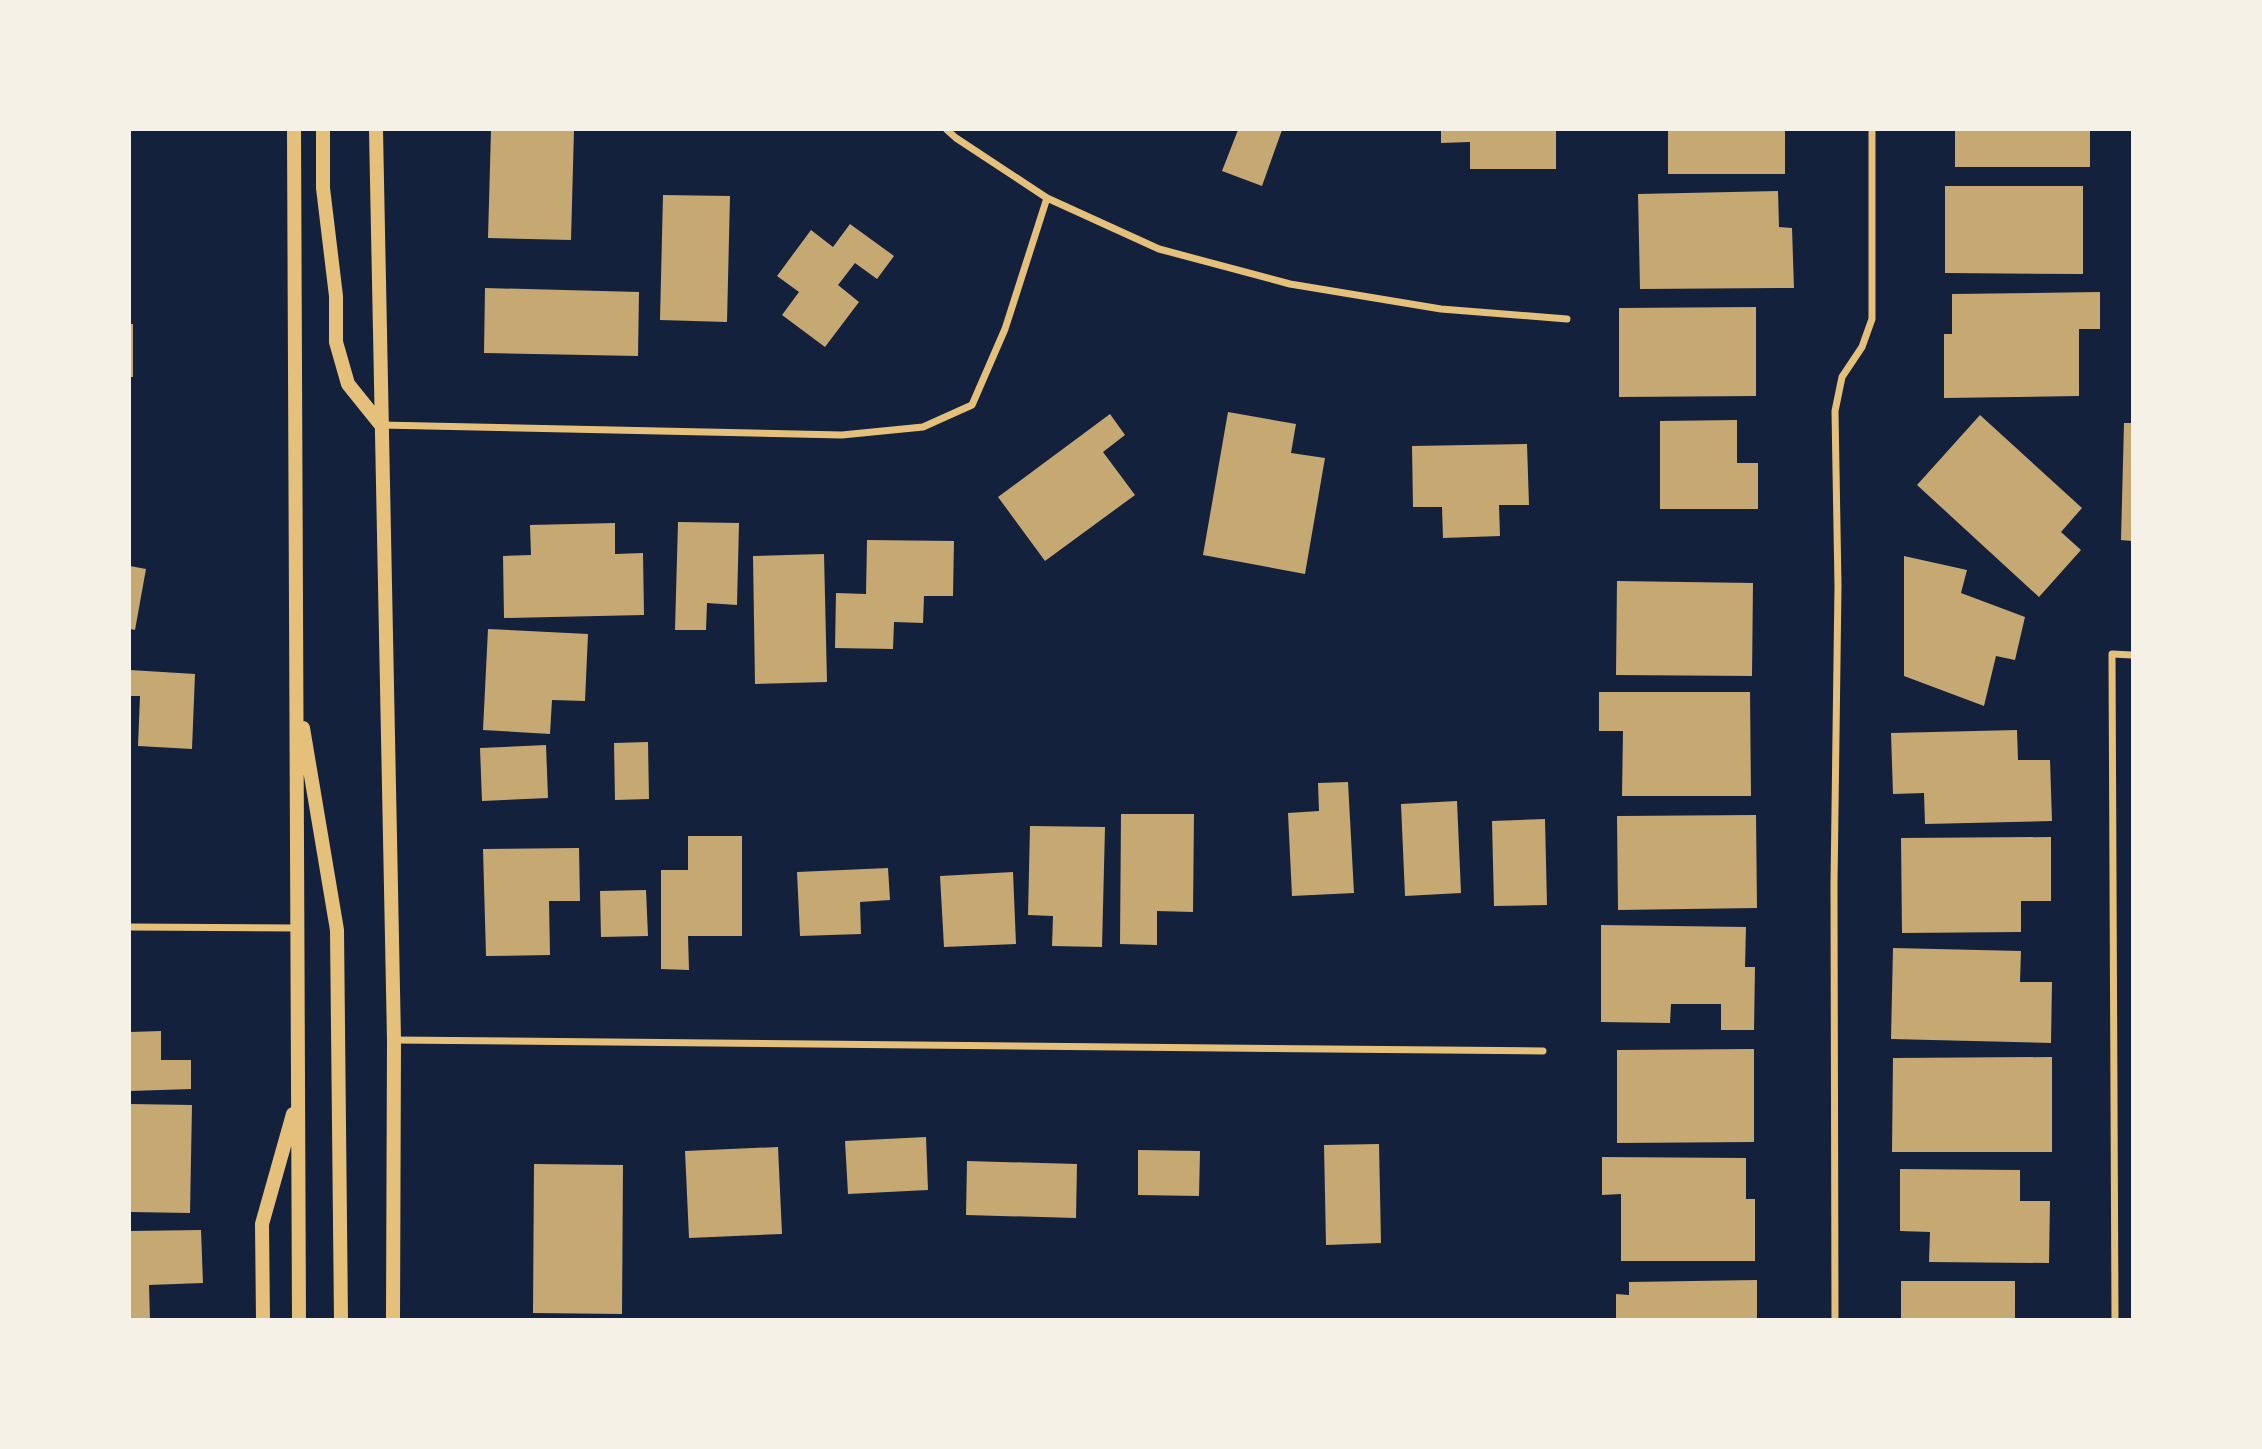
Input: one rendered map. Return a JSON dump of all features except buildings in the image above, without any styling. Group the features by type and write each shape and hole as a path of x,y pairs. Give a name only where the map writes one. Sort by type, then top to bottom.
{"main road":[{"path":"294,130 299,1320"},
{"path":"323,130 323,188 336,296 336,342 348,384 381,425"},
{"path":"376,130 394,1040 393,1320"},
{"path":"297,689 337,930 341,1320"},
{"path":"263,1320 262,1224 298,1099"}],"street":[{"path":"947,130 1048,198 1159,249 1290,284 1441,309 1567,319"},
{"path":"1835,1320 1834,885 1838,586 1835,411 1842,377 1862,347 1872,319 1872,130"},
{"path":"381,425 842,435 923,427 972,405 1005,328 1048,198"},
{"path":"2115,1320 2112,654 2133,655"},
{"path":"130,927 296,928"},
{"path":"394,1040 1543,1051"}]}
